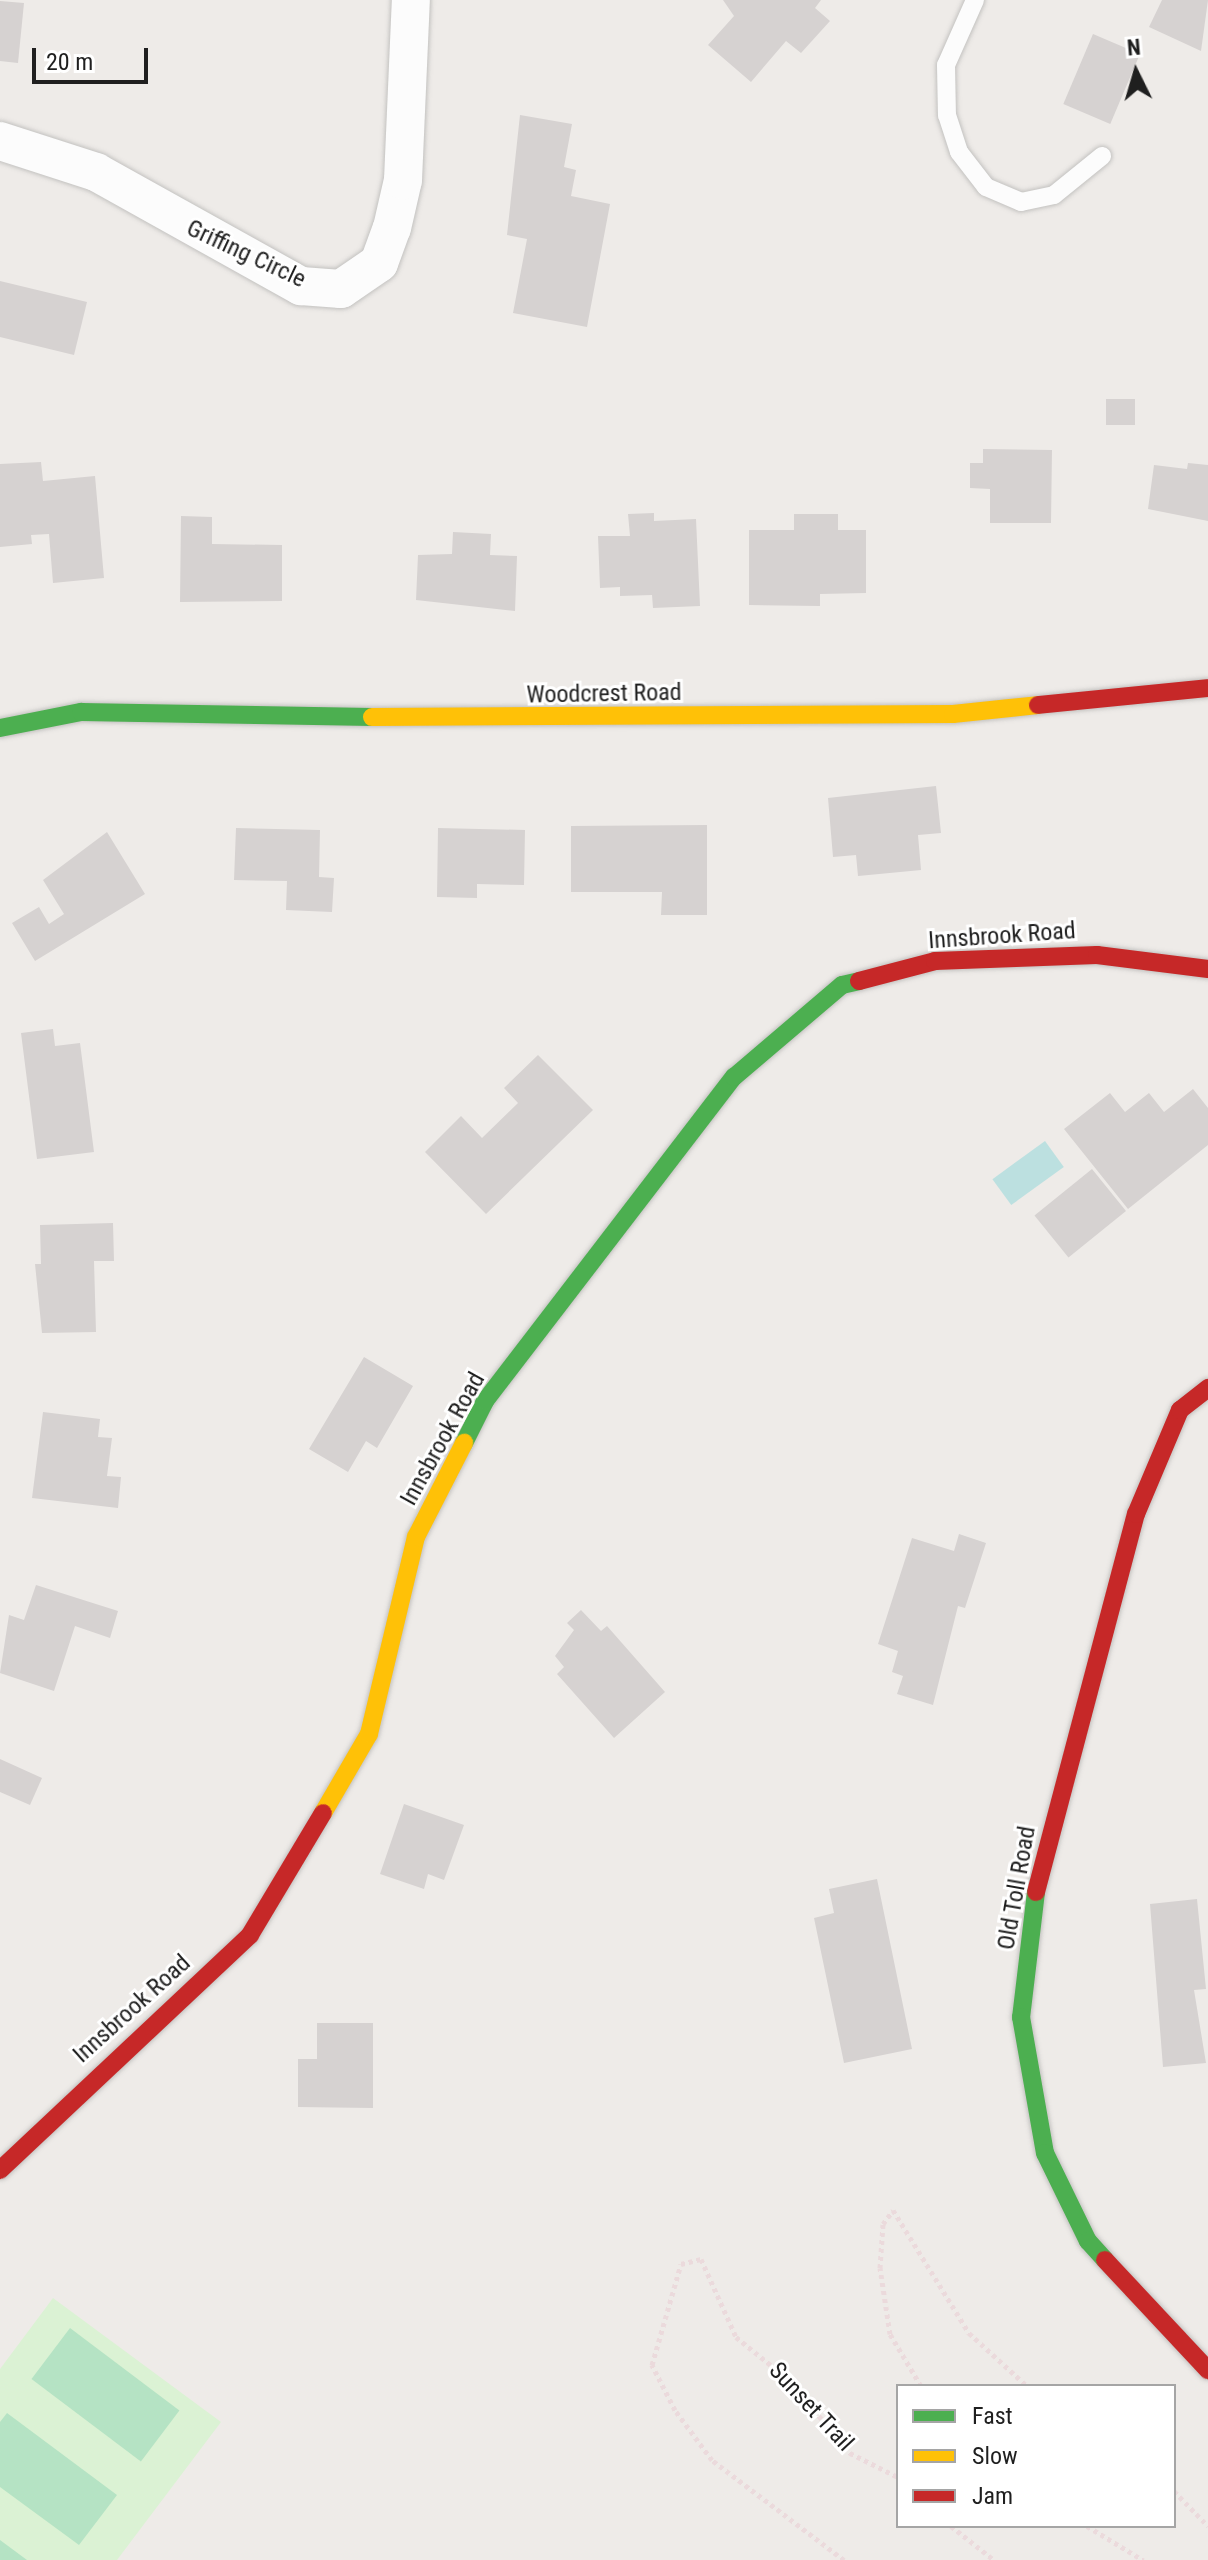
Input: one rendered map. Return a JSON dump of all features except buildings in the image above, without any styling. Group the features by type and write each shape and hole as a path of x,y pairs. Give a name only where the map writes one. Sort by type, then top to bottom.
{"street":[{"name":"Griffing Circle","path":"0,141 96,172 301,286 341,289 379,263 392,228 403,180 411,0"},
{"name":"Woodcrest Road","path":"0,728 81,712 505,719 953,714 1208,688"},
{"name":"Innsbrook Road","path":"0,2170 250,1935 369,1734 416,1537 485,1401 734,1077 842,985 935,961 1097,955 1208,969"},
{"name":"Old Toll Road","path":"1207,1388 1180,1410 1136,1514 1038,1879 1021,2017 1045,2153 1088,2241 1208,2370"}],"lane":[{"path":"975,0 946,65 947,115 959,152 986,187 1021,202 1054,195 1102,156"}],"path":[{"path":"920,2384 890,2334 892,2312 880,2268 883,2224 893,2210 969,2333 1025,2384"},
{"name":"Sunset Trail","path":"844,2560 712,2460 675,2410 652,2365 681,2264 701,2259 736,2337 788,2379 850,2453 896,2476"},
{"path":"1176,2492 1199,2509 1208,2526"},
{"path":"954,2528 994,2560"},
{"path":"1090,2528 1143,2560"}],"green space":[{"path":"53,2298 221,2422 117,2560 0,2560 0,2369"},
{"path":"70,2328 179,2410 141,2462 31,2379"},
{"path":"7,2413 117,2495 79,2545 0,2487 0,2422"},
{"path":"0,2540 27,2560 0,2560"}],"water":[{"path":"1045,1141 1064,1167 1011,1205 992,1179"}],"traffic: fast":[{"path":"0,728 81,712 372,717"},
{"path":"464,1443 485,1401 734,1077 842,985 859,981"},
{"path":"1036,1892 1021,2017 1045,2153 1088,2241 1105,2260"}],"traffic: slow":[{"path":"372,717 953,714 1038,705"},
{"path":"323,1813 369,1734 416,1537 464,1443"}],"traffic: jam":[{"path":"1038,705 1208,688"},
{"path":"859,981 935,961 1097,955 1208,969"},
{"path":"1036,1892 1136,1514 1180,1410 1208,1388"},
{"path":"0,2170 250,1935 323,1813"},
{"path":"1105,2260 1208,2370"}]}
